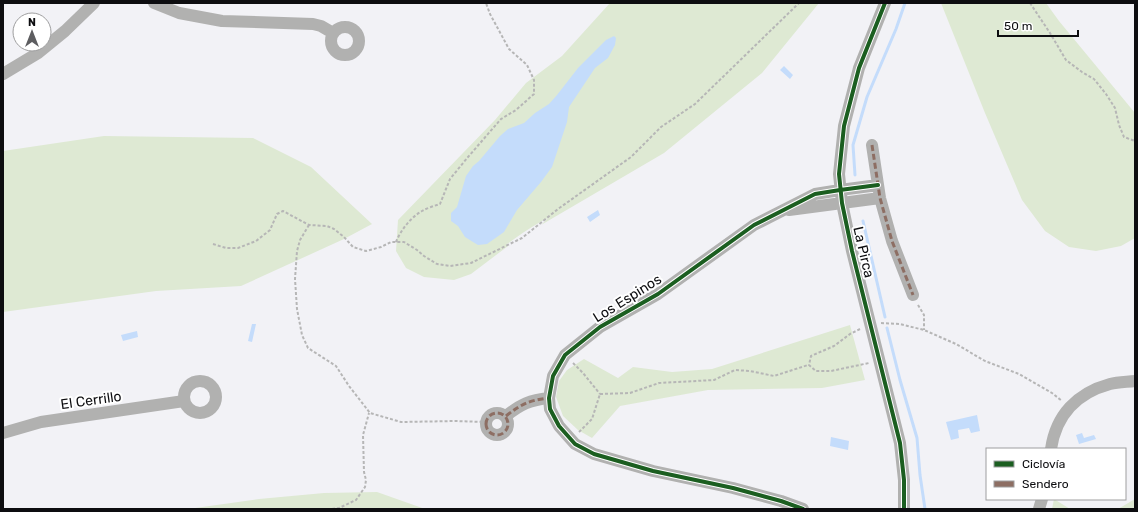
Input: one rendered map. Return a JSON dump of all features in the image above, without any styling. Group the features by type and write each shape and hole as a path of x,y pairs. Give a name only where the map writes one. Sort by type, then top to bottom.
{"street":[{"path":"3,74 38,53 65,31 94,3"},
{"path":"154,3 179,13 222,21 313,24 321,26 333,33"},
{"name":"La Pirca","path":"885,3 859,68 844,126 839,174 842,203 870,324 900,443 904,480 904,509"},
{"path":"872,145 880,198 892,241 913,295"},
{"name":"Los Espinos","path":"803,509 781,500 746,491 653,471 594,454 574,444 559,426 550,409 549,398 553,376 565,355 600,327 658,294 754,224 814,194 878,185"},
{"name":"Los Espinos","path":"780,211 880,198"},
{"path":"1051,448 1058,424 1069,407 1077,400 1094,390 1112,384 1135,381"},
{"path":"506,416 525,403 549,398"},
{"name":"El Cerrillo","path":"3,433 41,422 184,401"},
{"path":"500,412 506,416 509,423 504,433 493,434 486,426 486,422 487,418 493,413 500,412"}],"path":[{"path":"396,242 400,233 413,218 422,211 440,204 450,179 501,119 516,110 534,94 534,80 527,65 509,49 490,14 486,3"},
{"path":"213,244 226,248 238,248 256,241 270,230 277,214 283,211 309,225 326,226 334,229 353,247 366,251 381,247 391,242 404,242 437,264 450,266 471,263 522,238 558,209 631,157 661,126 695,104 799,3"},
{"path":"1030,3 1066,60 1094,79 1106,94 1115,108 1124,138 1135,141"},
{"path":"309,225 300,240 297,251 295,279 297,310 302,335 308,348 336,366 370,413 401,422 486,422"},
{"path":"913,295 924,315 924,330"},
{"path":"809,365 811,356 834,346 850,334 870,324 886,322 900,324 924,330 956,344 985,361 1019,374 1052,393 1069,407"},
{"path":"565,355 583,373 600,394"},
{"path":"809,365 816,372 831,372 880,360"},
{"path":"600,394 630,393 659,383 714,380 735,370 774,376 809,365"},
{"path":"570,439 584,428 592,419 600,394"},
{"path":"332,509 339,508 356,500 365,487 364,435 370,413"}],"green space":[{"path":"610,3 819,3 762,73 664,153 541,225 548,218 532,227 506,245 508,246 471,274 454,280 424,277 406,268 396,251 398,220 495,120 526,83 562,56"},
{"path":"941,3 1046,3 1059,21 1135,113 1135,238 1121,246 1096,251 1069,247 1045,231 1022,200"},
{"path":"104,136 253,138 311,167 372,224 344,239 241,286 156,291 3,312 3,151"},
{"path":"850,325 865,380 822,388 708,390 620,406 592,438 578,430 563,416 556,397 559,381 567,370 584,359 618,378 633,367 672,372 712,369"},
{"path":"377,492 425,509 188,509 259,499 324,493"},
{"path":"1135,499 1135,509 1118,509"},
{"path":"1054,500 1056,500 1070,509 1052,509"}],"water":[{"path":"614,36 616,38 615,45 608,58 595,68 569,107 567,122 552,167 517,210 504,232 487,244 478,245 465,237 458,226 451,221 451,213 457,207 466,176 473,166 508,129 524,123 535,113 549,104 578,68 606,40"},
{"path":"784,66 793,75 790,79 780,70"},
{"path":"598,210 600,215 590,222 587,217"},
{"path":"252,324 256,324 252,342 248,341"},
{"path":"137,331 138,337 123,341 121,335"},
{"path":"977,415 980,431 971,433 969,428 958,430 959,438 951,440 946,422"},
{"path":"1082,433 1084,438 1094,435 1096,439 1079,444 1076,435"},
{"path":"831,437 849,441 848,450 830,446"}],"waterway":[{"path":"855,175 853,145 867,97 896,29 905,3"},
{"path":"863,221 885,317"},
{"path":"887,328 917,438 925,509"}],"marked path":[{"path":"872,145 880,198 892,241 913,295"},
{"path":"506,416 516,408 526,403 549,398"},
{"path":"497,413 505,416 508,424 505,432 497,435 489,432 486,424 489,416 497,413"}],"cycle path":[{"path":"885,3 859,68 844,126 839,174 842,203 852,251 900,443 904,480 904,509"},
{"path":"803,509 781,501 733,488 653,471 594,454 575,444 559,426 550,409 549,398 553,376 565,355 600,327 658,294 754,225 815,194 878,185"}]}
